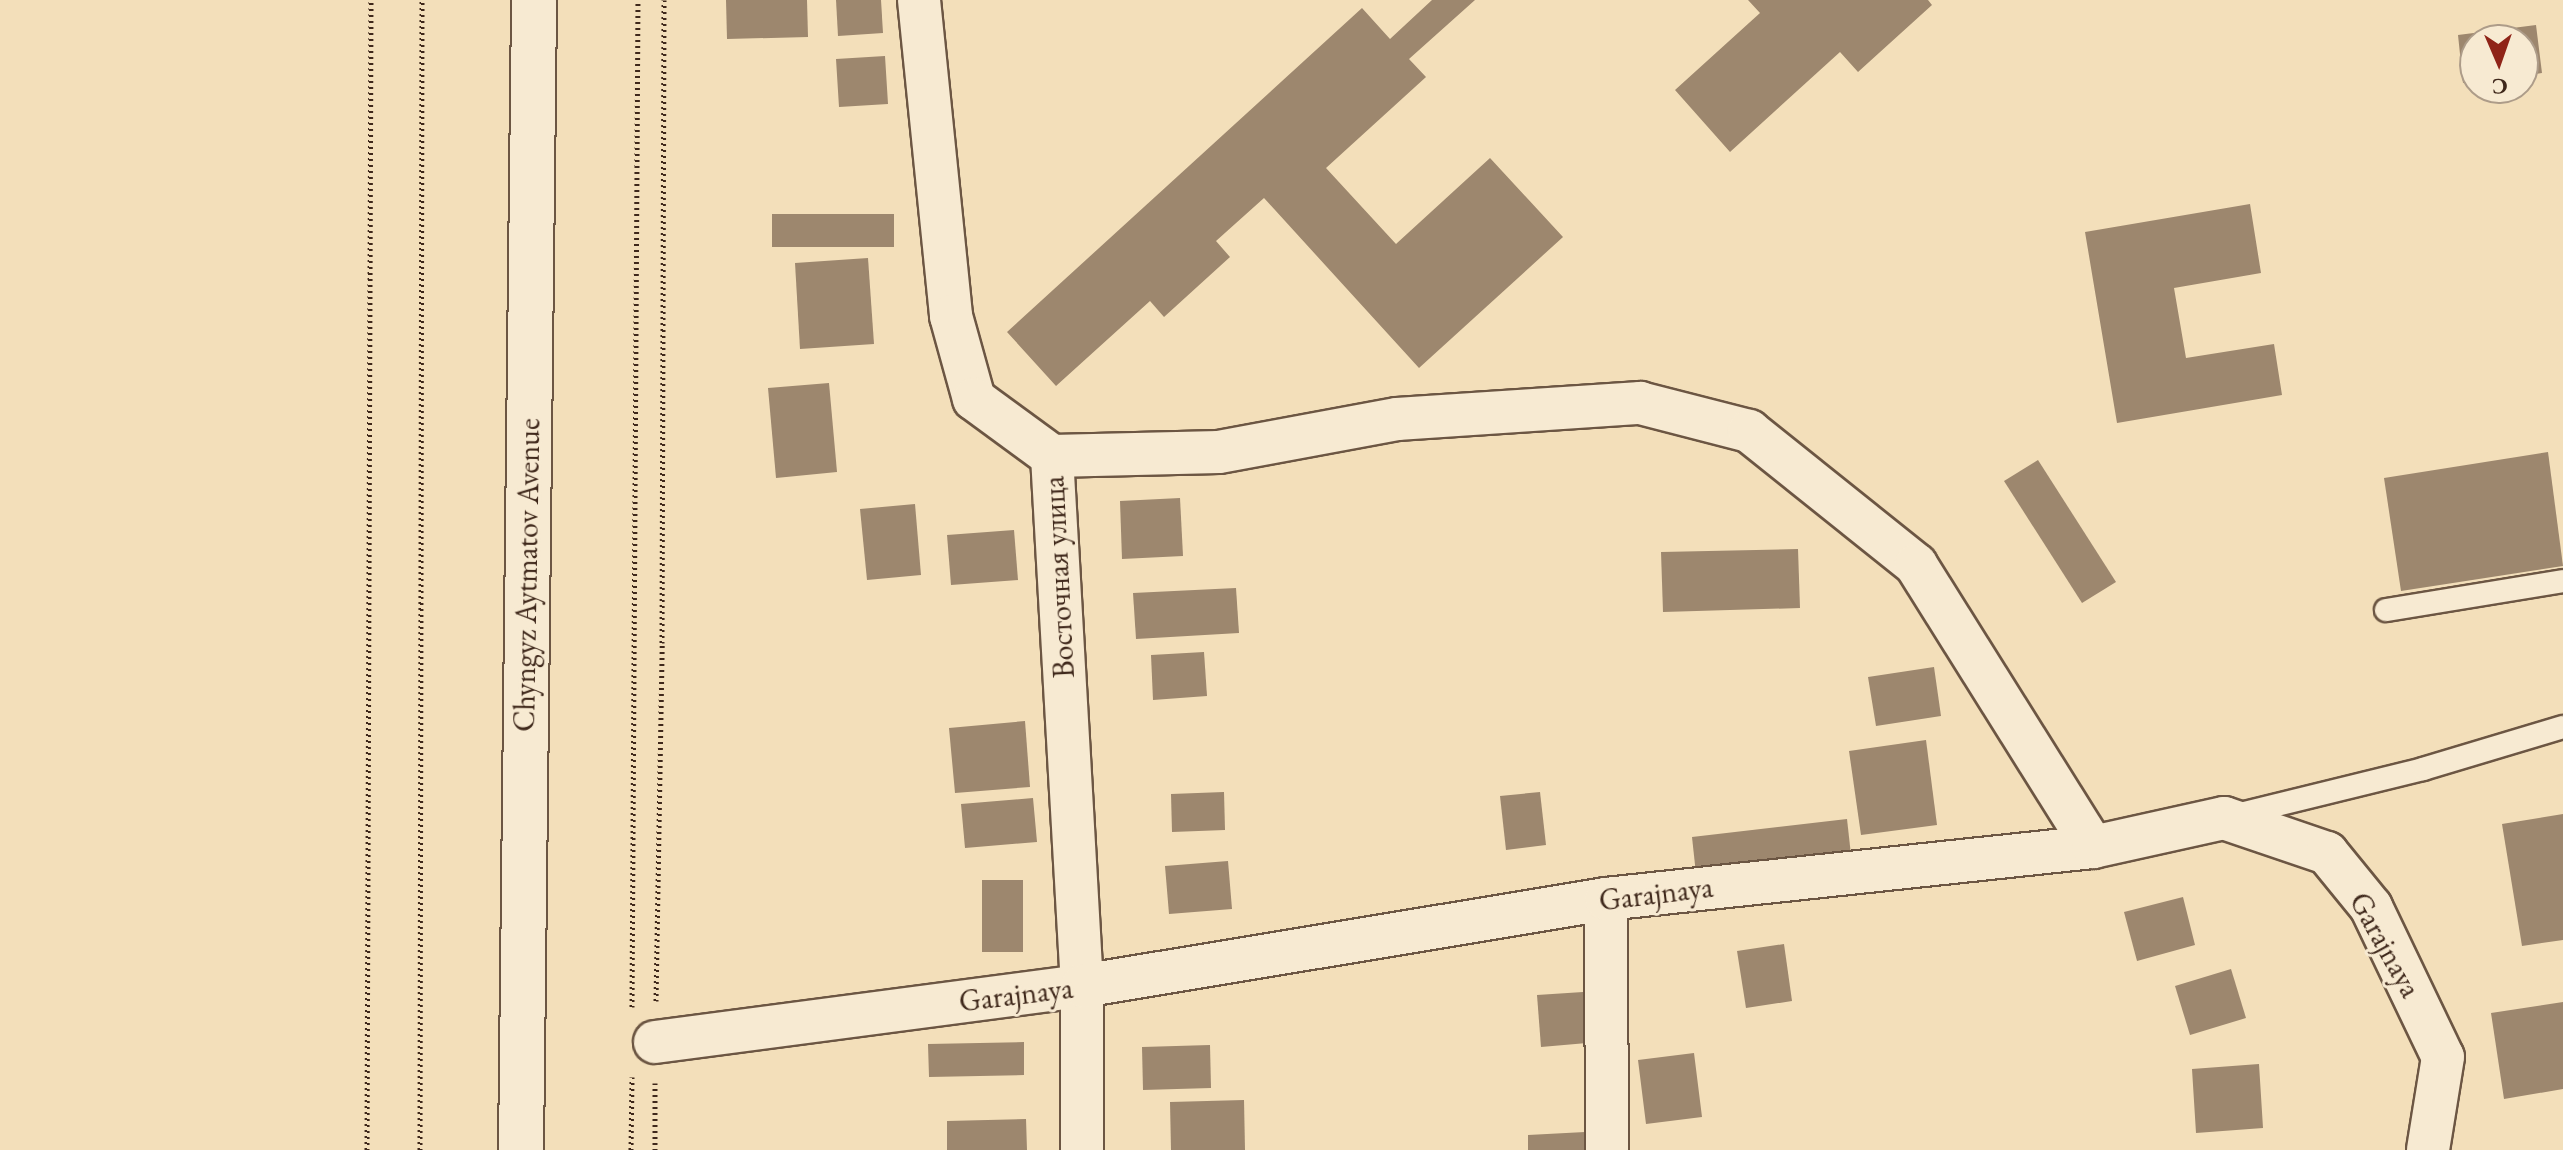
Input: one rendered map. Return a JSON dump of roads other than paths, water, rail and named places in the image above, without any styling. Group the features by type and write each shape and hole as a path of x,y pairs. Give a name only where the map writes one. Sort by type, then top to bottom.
{"main road":[{"name":"Chyngyz Aytmatov Avenue","path":"521,1150 534,0"}],"street":[{"name":"Восточная улица","path":"919,0 951,316 974,399 1052,456 1082,986 1082,1150"},
{"path":"1052,456 1219,452 1397,419 1640,403 1749,431 1916,565 2093,847"},
{"name":"Garajnaya","path":"640,1043 1082,986 1606,899 2093,847 2224,818 2327,853 2371,907 2443,1057 2428,1150"},
{"path":"1606,899 1607,1150"}],"lane":[{"path":"2386,610 2563,581"},
{"path":"2224,818 2423,769 2563,727"}]}
